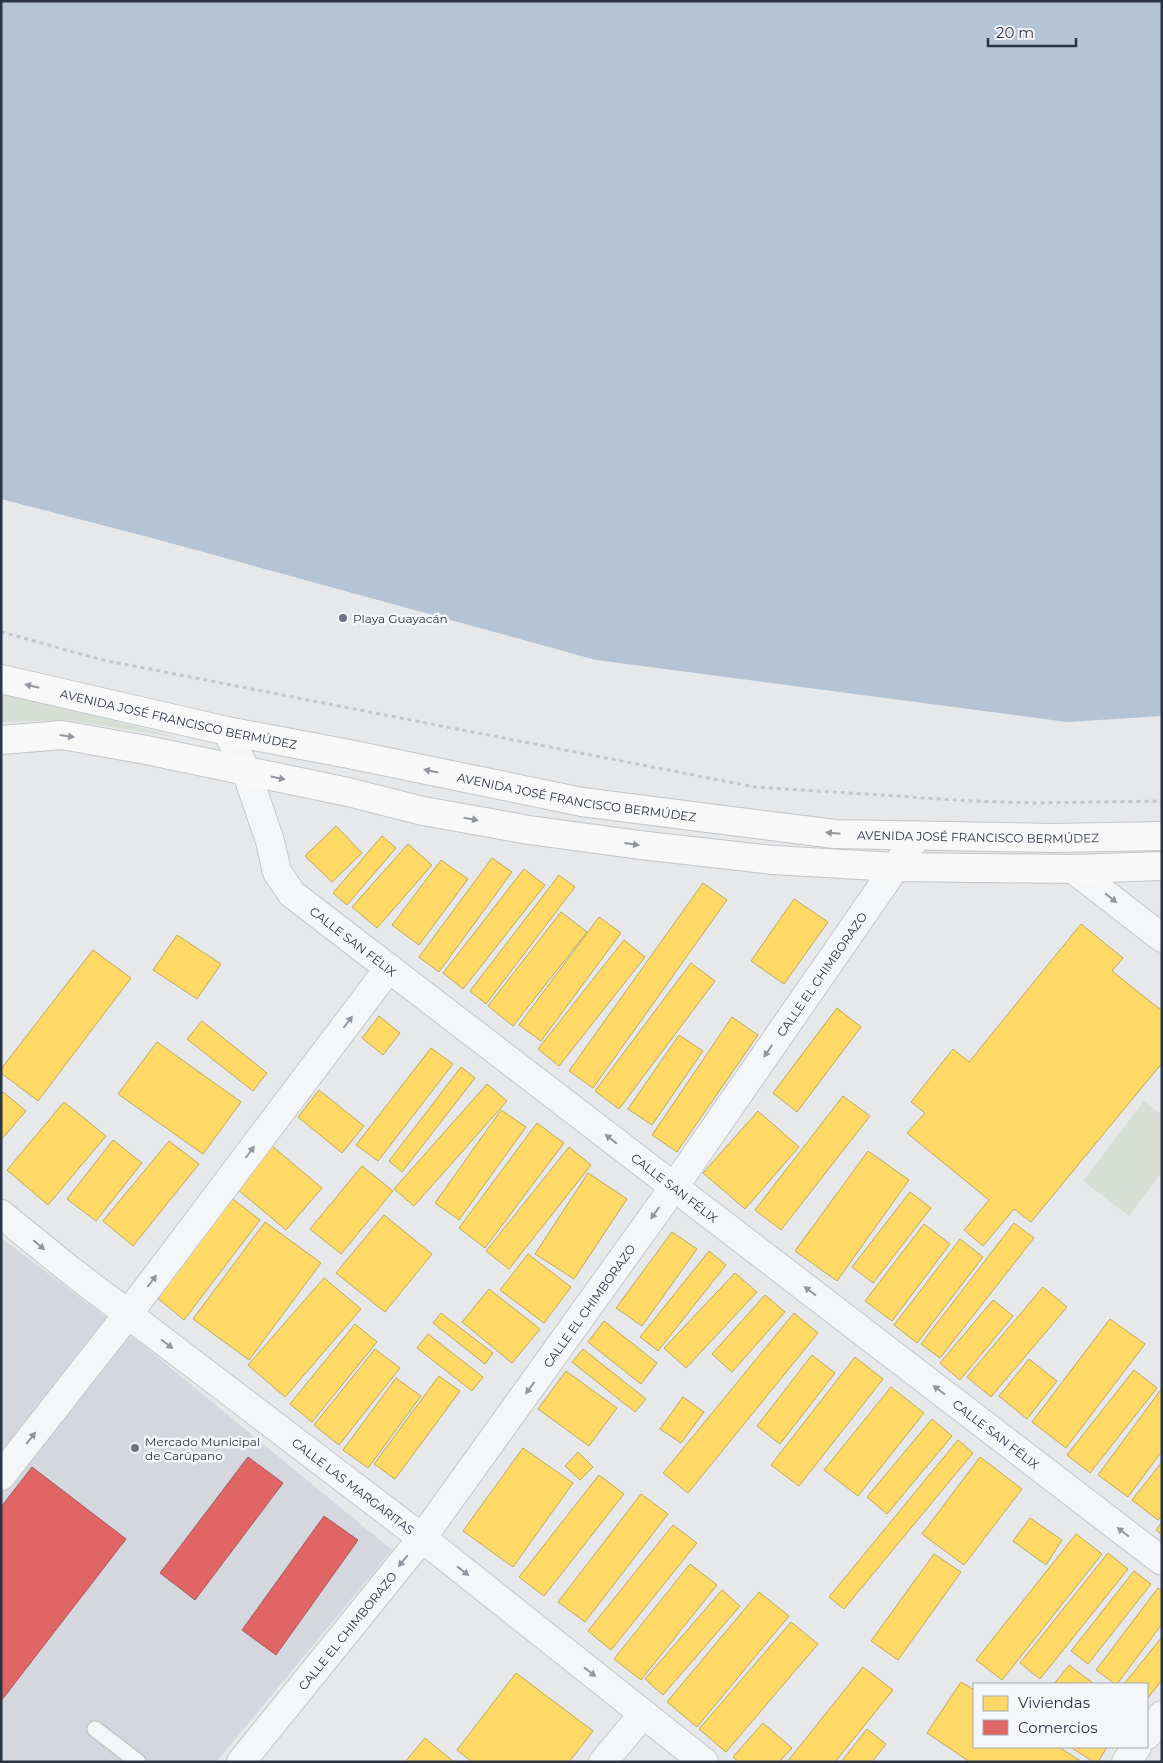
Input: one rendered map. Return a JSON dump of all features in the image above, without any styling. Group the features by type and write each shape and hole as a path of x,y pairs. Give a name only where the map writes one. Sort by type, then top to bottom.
{"main road":[{"name":"AVENIDA JOSÉ FRANCISCO BERMÚDEZ","path":"1,679 228,731 582,802 835,834 1052,838 1162,836"},
{"path":"1,740 62,735 146,750 348,792 422,810 529,830 772,860 896,867 1073,868 1162,866"}],"street":[{"name":"CALLE SAN FÉLIX","path":"228,731 246,771 270,840 277,872 292,894 1162,1561"},
{"name":"CALLE EL CHIMBORAZO","path":"241,1762 422,1538 674,1187 917,836"},
{"path":"1073,868 1162,938"},
{"path":"1,1476 128,1314 389,968"},
{"name":"CALLE LAS MARGARITAS","path":"1,1214 51,1255 422,1538 704,1762"},
{"path":"603,1762 644,1714"},
{"path":"1148,1734 1162,1716"},
{"path":"1126,1762 1137,1748"}],"lane":[{"path":"94,1728 138,1762"}],"path":[{"path":"1,632 103,660 755,787 1033,803 1162,801"}],"shaded area":[{"path":"1,691 180,738 67,720 1,722"},
{"path":"1144,1101 1162,1115 1162,1172 1129,1216 1083,1181"},
{"name":"Mercado Municipal de Carúpano","path":"1,1238 144,1346 392,1550 216,1762 1,1762"}],"water":[{"path":"1,1 1162,1 1162,716 1067,722 596,660 152,538 1,499"}],"building: Viviendas":[{"path":"336,826 362,853 332,882 305,856"},
{"path":"382,836 396,848 347,905 333,893"},
{"path":"408,844 432,865 377,928 352,907"},
{"path":"492,858 512,872 439,972 419,957"},
{"path":"441,860 468,879 419,945 392,925"},
{"path":"524,869 545,885 463,989 443,973"},
{"path":"559,875 575,887 486,1004 470,991"},
{"path":"703,883 727,900 593,1088 569,1071"},
{"path":"794,899 828,922 784,984 751,961"},
{"path":"561,912 587,932 513,1026 488,1006"},
{"path":"599,917 621,933 541,1041 519,1025"},
{"path":"1081,924 1123,958 1112,971 1162,1011 1162,1063 1031,1222 1014,1209 983,1246 964,1230 989,1200 907,1133 925,1113 911,1102 953,1049 969,1062"},
{"path":"177,935 221,964 197,999 153,970"},
{"path":"624,940 645,957 559,1066 538,1049"},
{"path":"93,950 131,978 38,1101 1,1073 1,1069"},
{"path":"691,963 715,981 619,1109 595,1091"},
{"path":"837,1008 861,1027 797,1112 773,1093"},
{"path":"379,1016 400,1033 383,1055 362,1038"},
{"path":"732,1017 758,1035 677,1152 652,1135"},
{"path":"202,1021 267,1073 253,1091 187,1039"},
{"path":"679,1035 703,1051 652,1125 628,1109"},
{"path":"157,1042 241,1102 203,1154 118,1094"},
{"path":"431,1048 453,1064 378,1161 356,1145"},
{"path":"461,1067 475,1078 402,1172 389,1161"},
{"path":"487,1084 507,1101 414,1206 394,1189"},
{"path":"319,1090 364,1126 342,1153 298,1117"},
{"path":"3,1092 26,1111 1,1140 1,1094"},
{"path":"843,1096 870,1116 781,1230 755,1210"},
{"path":"64,1102 106,1136 48,1205 7,1170"},
{"path":"501,1110 526,1127 459,1220 435,1203"},
{"path":"758,1111 799,1147 745,1209 703,1173"},
{"path":"537,1123 564,1143 485,1248 459,1228"},
{"path":"113,1140 142,1163 96,1221 67,1199"},
{"path":"169,1141 199,1164 133,1246 103,1221"},
{"path":"272,1146 322,1188 286,1230 236,1188"},
{"path":"569,1147 591,1165 509,1269 486,1251"},
{"path":"868,1151 909,1180 837,1281 795,1251"},
{"path":"362,1166 393,1191 341,1254 310,1229"},
{"path":"588,1173 627,1199 574,1279 535,1254"},
{"path":"910,1192 931,1208 873,1283 852,1267"},
{"path":"230,1197 260,1220 184,1320 155,1296"},
{"path":"384,1215 432,1254 385,1312 336,1273"},
{"path":"265,1222 321,1263 249,1360 193,1319"},
{"path":"1014,1223 1034,1238 940,1358 921,1344"},
{"path":"924,1224 950,1244 892,1321 865,1301"},
{"path":"672,1232 697,1249 642,1326 616,1308"},
{"path":"960,1239 983,1257 917,1343 894,1325"},
{"path":"709,1251 726,1265 658,1351 640,1337"},
{"path":"528,1254 571,1287 544,1323 500,1290"},
{"path":"735,1273 757,1292 686,1368 664,1348"},
{"path":"324,1278 361,1309 285,1397 248,1365"},
{"path":"1043,1287 1067,1307 991,1397 967,1377"},
{"path":"489,1289 540,1329 512,1363 462,1322"},
{"path":"765,1295 785,1312 732,1372 712,1354"},
{"path":"993,1300 1013,1316 960,1380 940,1363"},
{"path":"441,1313 493,1353 485,1364 433,1323"},
{"path":"794,1313 818,1333 688,1493 663,1473"},
{"path":"1110,1319 1145,1344 1066,1448 1032,1422"},
{"path":"604,1321 657,1363 641,1384 588,1342"},
{"path":"355,1324 377,1342 312,1422 290,1404"},
{"path":"428,1334 483,1377 472,1391 417,1348"},
{"path":"375,1349 400,1368 339,1445 314,1425"},
{"path":"583,1349 646,1399 635,1412 572,1362"},
{"path":"812,1355 835,1373 780,1444 757,1426"},
{"path":"855,1357 883,1379 799,1486 771,1465"},
{"path":"1029,1359 1057,1381 1027,1419 999,1396"},
{"path":"1134,1370 1157,1388 1090,1473 1067,1455"},
{"path":"566,1371 617,1408 589,1446 538,1409"},
{"path":"439,1376 460,1391 395,1479 374,1464"},
{"path":"396,1378 421,1396 368,1468 343,1450"},
{"path":"891,1387 924,1413 858,1496 824,1470"},
{"path":"1162,1388 1162,1451 1128,1497 1098,1475"},
{"path":"683,1397 704,1412 681,1443 660,1429"},
{"path":"932,1419 952,1436 887,1514 867,1497"},
{"path":"958,1440 973,1453 844,1609 829,1597"},
{"path":"523,1448 573,1483 513,1567 463,1531"},
{"path":"578,1452 593,1467 580,1480 565,1466"},
{"path":"980,1457 1022,1489 964,1565 922,1534"},
{"path":"1162,1462 1162,1515 1158,1520 1132,1500"},
{"path":"599,1475 624,1494 544,1596 519,1577"},
{"path":"641,1494 668,1514 585,1622 558,1602"},
{"path":"1030,1518 1062,1540 1046,1565 1013,1541"},
{"path":"1162,1522 1162,1535 1156,1530"},
{"path":"673,1525 697,1543 611,1650 588,1631"},
{"path":"1076,1534 1102,1554 1002,1680 976,1660"},
{"path":"1108,1553 1128,1569 1040,1679 1020,1663"},
{"path":"934,1554 961,1572 898,1660 871,1641"},
{"path":"690,1564 717,1585 641,1680 614,1659"},
{"path":"1134,1571 1151,1584 1088,1664 1071,1651"},
{"path":"1158,1588 1162,1591 1162,1624 1118,1683 1114,1683 1096,1670"},
{"path":"722,1590 740,1606 663,1695 645,1679"},
{"path":"759,1592 789,1616 697,1727 667,1702"},
{"path":"791,1622 818,1644 726,1752 699,1729"},
{"path":"1162,1637 1162,1680 1148,1698 1148,1683 1125,1683"},
{"path":"1069,1665 1093,1683 1055,1683"},
{"path":"863,1667 893,1690 835,1762 787,1762"},
{"path":"516,1673 593,1731 569,1762 472,1762 457,1750"},
{"path":"961,1682 973,1689 973,1748 1061,1748 1082,1762 970,1762 927,1733"},
{"path":"763,1723 792,1748 779,1762 739,1762 733,1757"},
{"path":"867,1729 886,1744 872,1762 841,1762"},
{"path":"425,1738 454,1762 405,1762"},
{"path":"1072,1748 1106,1748 1098,1762 1094,1762"}],"building: Comercios":[{"path":"248,1457 283,1483 195,1600 160,1573"},
{"path":"32,1467 126,1539 1,1701 1,1507"},
{"path":"324,1516 358,1540 276,1655 242,1630"}],"place":[{"name":"Playa Guayacán","path":"343,618"},
{"name":"Mercado Municipal de Carúpano","path":"135,1448"}]}
